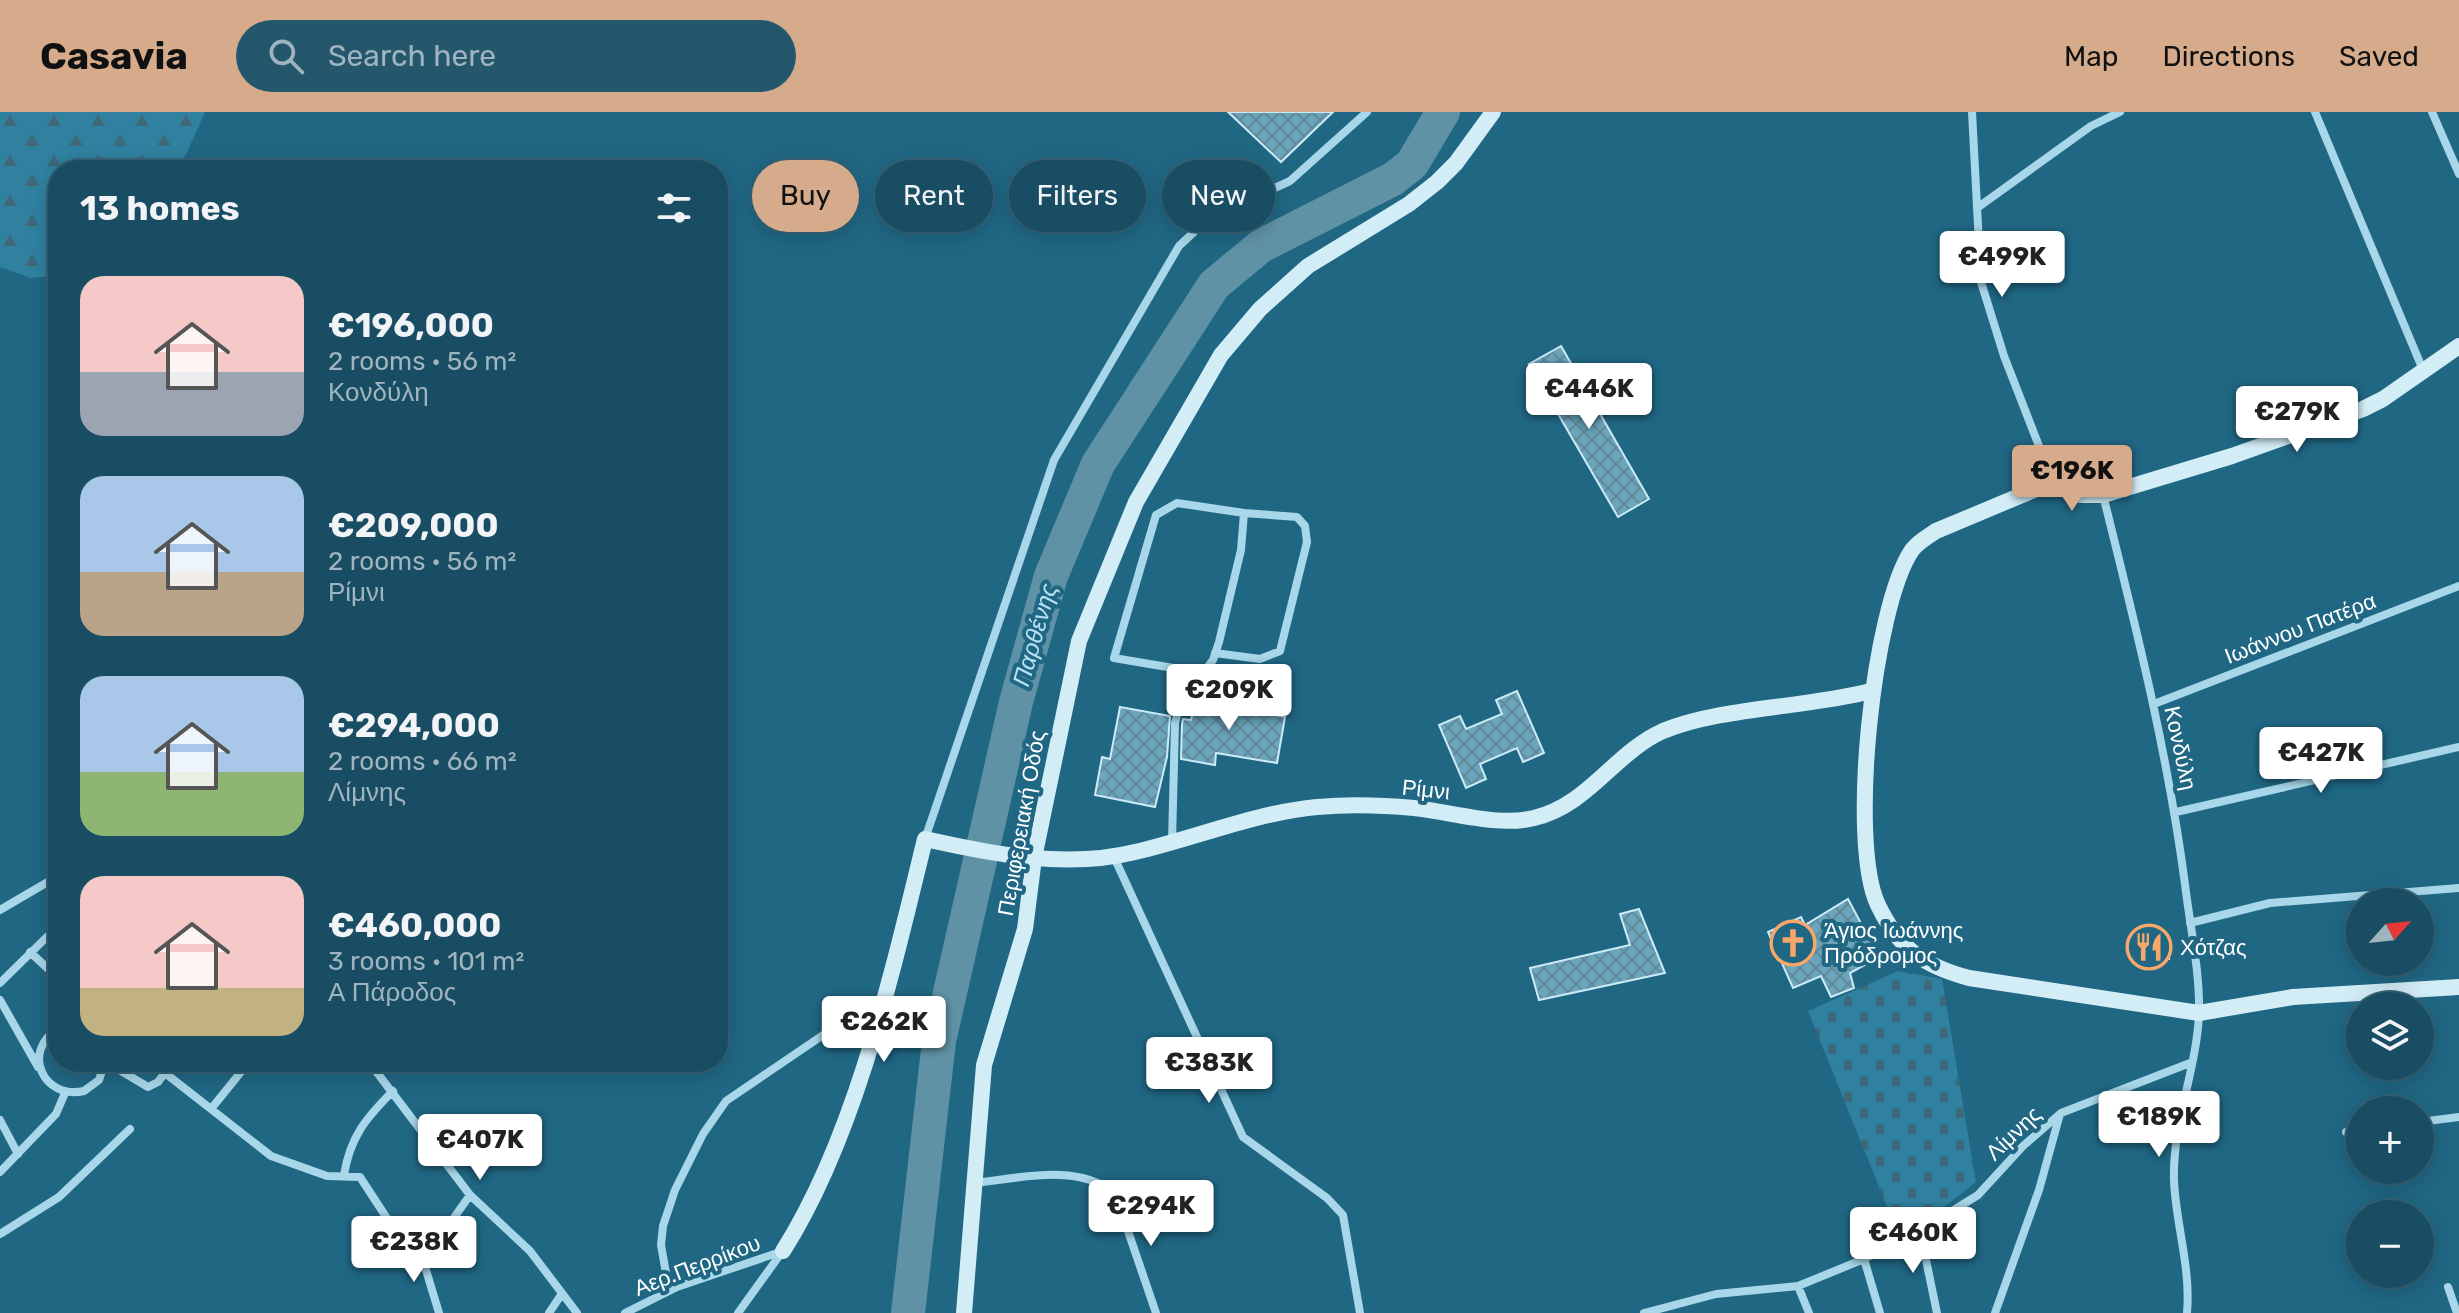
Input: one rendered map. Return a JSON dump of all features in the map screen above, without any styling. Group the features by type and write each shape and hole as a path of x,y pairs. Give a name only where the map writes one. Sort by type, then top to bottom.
{"street":[{"path":"738,1313 783,1251 817,1191 882,1003 925,839 1054,460 1179,246 1208,219 1290,181 1367,112"},
{"name":"Περιφερειακή Οδός","path":"964,1313 984,1065 1025,929 1034,858 1079,641 1136,502 1204,382 1241,330 1285,284 1437,182 1466,151 1493,112"},
{"path":"1972,112 1981,282 1988,308 2053,482 2080,495 2103,495 2217,461 2363,409 2383,399 2459,346"},
{"path":"1977,208 2091,126 2120,112"},
{"path":"2315,112 2423,370"},
{"path":"2432,112 2459,174"},
{"path":"2053,482 1936,531 1911,552 1893,601 1871,691 1866,801 1870,879 1886,919 1913,954 1927,964 1969,978 2199,1013 2293,997 2459,987"},
{"name":"Κονδύλη","path":"2103,495 2154,704 2176,812 2190,923 2199,1013 2175,1148 2174,1182 2186,1270 2187,1313"},
{"path":"1203,673 1114,658 1156,515 1177,503 1297,517 1305,526 1307,542 1280,651 1260,659 1215,653"},
{"path":"1172,842 1175,723 1181,702 1215,653 1241,550 1244,513"},
{"name":"Ιωάννου Πατέρα","path":"2154,704 2459,586"},
{"name":"Ρίμνι","path":"925,839 1034,858 1113,856 1172,842 1216,827 1316,807 1413,808 1511,821 1535,818 1580,798 1629,753 1681,725 1833,701 1871,691"},
{"path":"2176,812 2459,747"},
{"path":"1113,856 1243,1137 1327,1198 1343,1215 1360,1313"},
{"path":"0,910 48,882"},
{"path":"2190,923 2270,903 2459,888"},
{"path":"0,983 48,935"},
{"path":"30,952 48,969"},
{"path":"0,1000 48,1084 65,1093 75,1093 93,1086 101,1072"},
{"path":"669,1290 661,1245 663,1226 675,1190 703,1134 726,1101 829,1031 865,1001 882,1003"},
{"path":"39,1068 40,1049 48,1040"},
{"name":"Λίμνης","path":"1644,1313 1716,1294 1798,1286 1864,1259 1920,1231 1978,1195 2023,1146 2061,1113 2190,1063"},
{"path":"123,1072 148,1087 165,1073 271,1156 327,1176 360,1177 390,1223 419,1247 439,1313"},
{"path":"211,1109 241,1072"},
{"path":"377,1072 470,1195 530,1251 577,1313"},
{"path":"344,1175 348,1151 358,1127 393,1091"},
{"path":"0,1172 56,1114 65,1093"},
{"path":"1995,1313 2039,1190 2061,1113"},
{"path":"2434,1120 2459,1117"},
{"path":"0,1120 18,1154"},
{"path":"0,1234 59,1197 130,1129"},
{"path":"975,1183 1046,1175 1091,1179 1115,1193 1156,1313"},
{"path":"419,1247 434,1246 470,1195"},
{"path":"1920,1231 1937,1313"},
{"name":"Αερ.Περρίκου","path":"625,1313 669,1290 783,1251"},
{"path":"1864,1259 1880,1313"},
{"path":"1798,1286 1809,1313"},
{"path":"2448,1287 2457,1313"},
{"path":"549,1313 561,1295"}],"green space":[{"path":"0,112 205,112 183,160 48,160 48,276 31,278 0,267"},
{"path":"1898,971 1942,979 1976,1182 1901,1241 1808,1011"}],"building":[{"path":"1228,112 1333,112 1281,162"},
{"path":"1561,346 1649,499 1618,517 1529,364"},
{"path":"1198,691 1229,697 1227,707 1285,717 1277,763 1216,753 1215,765 1181,759 1183,719 1191,720"},
{"path":"1517,691 1544,753 1523,762 1517,748 1480,764 1486,779 1466,788 1439,725 1460,716 1466,729 1502,714 1496,700"},
{"path":"1120,707 1170,716 1167,757 1155,807 1095,795 1102,757 1110,759"},
{"name":"Άγιος Ιωάννης Πρόδρομος","path":"1848,899 1879,957 1850,973 1854,988 1831,997 1821,976 1793,988 1768,932 1801,917 1805,925"},
{"path":"1639,909 1665,973 1539,1000 1530,968 1630,945 1620,914"},
{"name":"Χότζας","path":"2158,931 2169,959 2136,964 2132,935"}],"waterway":[{"name":"Παρθένης","path":"908,1313 939,1041 1016,702 1051,576 1098,464 1214,285 1261,246 1393,179 1412,164 1443,112"}],"place":[{"name":"Άγιος Ιωάννης Πρόδρομος","path":"1793,943"},
{"name":"Χότζας","path":"2149,947"}]}
